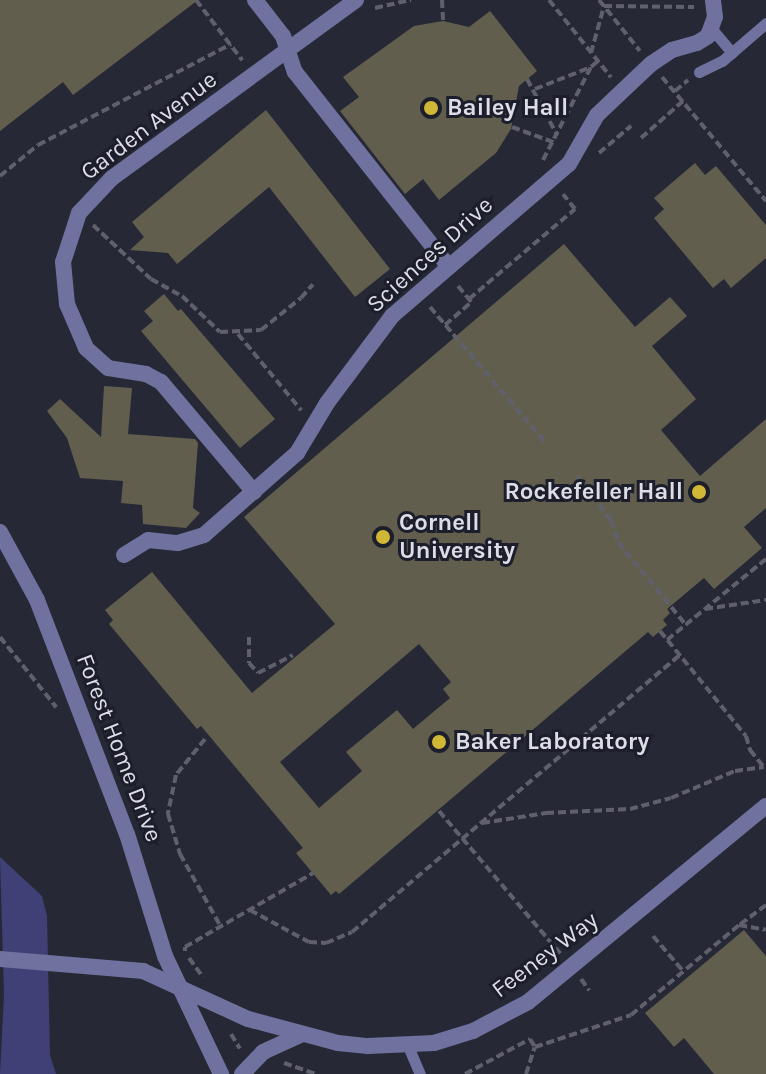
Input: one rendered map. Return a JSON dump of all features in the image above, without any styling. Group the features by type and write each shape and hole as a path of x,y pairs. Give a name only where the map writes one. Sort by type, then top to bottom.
{"street":[{"path":"255,0 283,36 295,72 449,267"},
{"name":"Garden Avenue","path":"254,492 161,382 146,374 108,368 86,348 75,328 63,283 68,238 79,213 123,169 356,0"},
{"path":"712,29 713,0"},
{"name":"Sciences Drive","path":"124,555 148,540 178,543 204,535 254,492 297,453 313,424 379,331 418,293 569,164 597,115 651,64 672,50 703,40 712,29"},
{"name":"Forest Home Drive","path":"0,532 37,600 127,834 165,956 221,1074"},
{"name":"Feeney Way","path":"0,959 143,971 220,1008 300,1035 353,1045 408,1046 464,1035 528,1002 766,806"},
{"path":"242,1074 263,1052 300,1035"}],"lane":[{"path":"699,72 732,53 766,23"},
{"path":"712,29 732,53"},
{"path":"408,1046 420,1074"}],"path":[{"path":"196,0 254,76"},
{"path":"375,8 411,0"},
{"path":"442,0 443,21"},
{"path":"549,0 611,77"},
{"path":"599,0 642,53"},
{"path":"591,53 604,6"},
{"path":"604,6 694,7"},
{"path":"0,176 38,145 231,44"},
{"path":"535,89 591,67"},
{"path":"660,75 766,201"},
{"path":"527,79 557,135"},
{"path":"641,138 683,101"},
{"path":"595,156 631,126"},
{"path":"512,127 553,142"},
{"path":"445,325 471,302 469,299 575,209 562,193 569,184"},
{"path":"79,213 126,252 151,279 182,296 220,332 261,330 301,298 313,284"},
{"path":"418,293 545,442"},
{"path":"237,333 313,424"},
{"path":"577,476 611,520 618,542 685,624"},
{"path":"667,640 766,559"},
{"path":"705,609 766,600"},
{"path":"660,631 746,736 750,750 765,768"},
{"path":"0,637 58,708"},
{"path":"249,637 249,663 258,673 293,655"},
{"path":"250,910 309,942 326,943 352,932 680,655"},
{"path":"205,739 176,775 168,814 180,854 221,927"},
{"path":"765,768 766,760"},
{"path":"480,823 546,813 630,809 671,798 735,771 765,768"},
{"path":"439,811 544,937"},
{"path":"206,979 183,948 313,873"},
{"path":"535,1047 628,1016 766,905"},
{"path":"739,925 766,930"},
{"path":"653,936 683,971"},
{"path":"231,1034 237,1047"},
{"path":"465,1074 530,1039 535,1047"},
{"path":"526,1074 535,1047"},
{"path":"274,1066 294,1064 316,1074"}],"shaded area":[{"path":"0,857 42,896 47,916 50,1055 56,1074 0,1074 4,995"}],"building":[{"path":"0,0 198,0 73,95 63,82 0,131"},
{"name":"Bailey Hall","path":"490,11 537,71 519,86 511,129 496,153 439,200 423,179 405,194 340,111 359,97 343,77 414,26 443,21 469,27"},
{"path":"266,110 390,269 355,297 269,187 177,264 168,253 130,250 144,237 132,222"},
{"path":"695,163 705,175 716,166 766,225 766,258 731,288 724,279 713,288 654,218 664,209 654,198"},
{"path":"564,244 635,327 670,297 687,316 652,346 696,399 661,430 700,476 766,419 766,508 744,527 762,548 714,589 704,578 667,609 670,613 663,620 667,625 653,637 648,632 339,894 336,891 331,895 296,853 303,848 201,726 197,729 109,624 113,620 105,610 152,572 252,693 335,624 244,517","holes":["419,644 451,682 443,689 450,698 413,729 397,710 346,752 362,771 319,808 280,762"]},
{"path":"164,294 178,311 181,309 275,419 240,448 141,331 153,321 144,311"},
{"path":"104,386 132,388 128,434 195,439 198,443 193,508 200,513 186,528 143,524 142,505 121,503 123,481 80,478 67,438 47,411 60,399 101,437"},
{"path":"744,930 766,956 766,1074 714,1074 684,1038 674,1047 645,1013"}],"place":[{"name":"Bailey Hall","path":"431,108"},
{"name":"Rockefeller Hall","path":"699,492"},
{"name":"Cornell University","path":"383,537"},
{"name":"Baker Laboratory","path":"439,742"}]}
